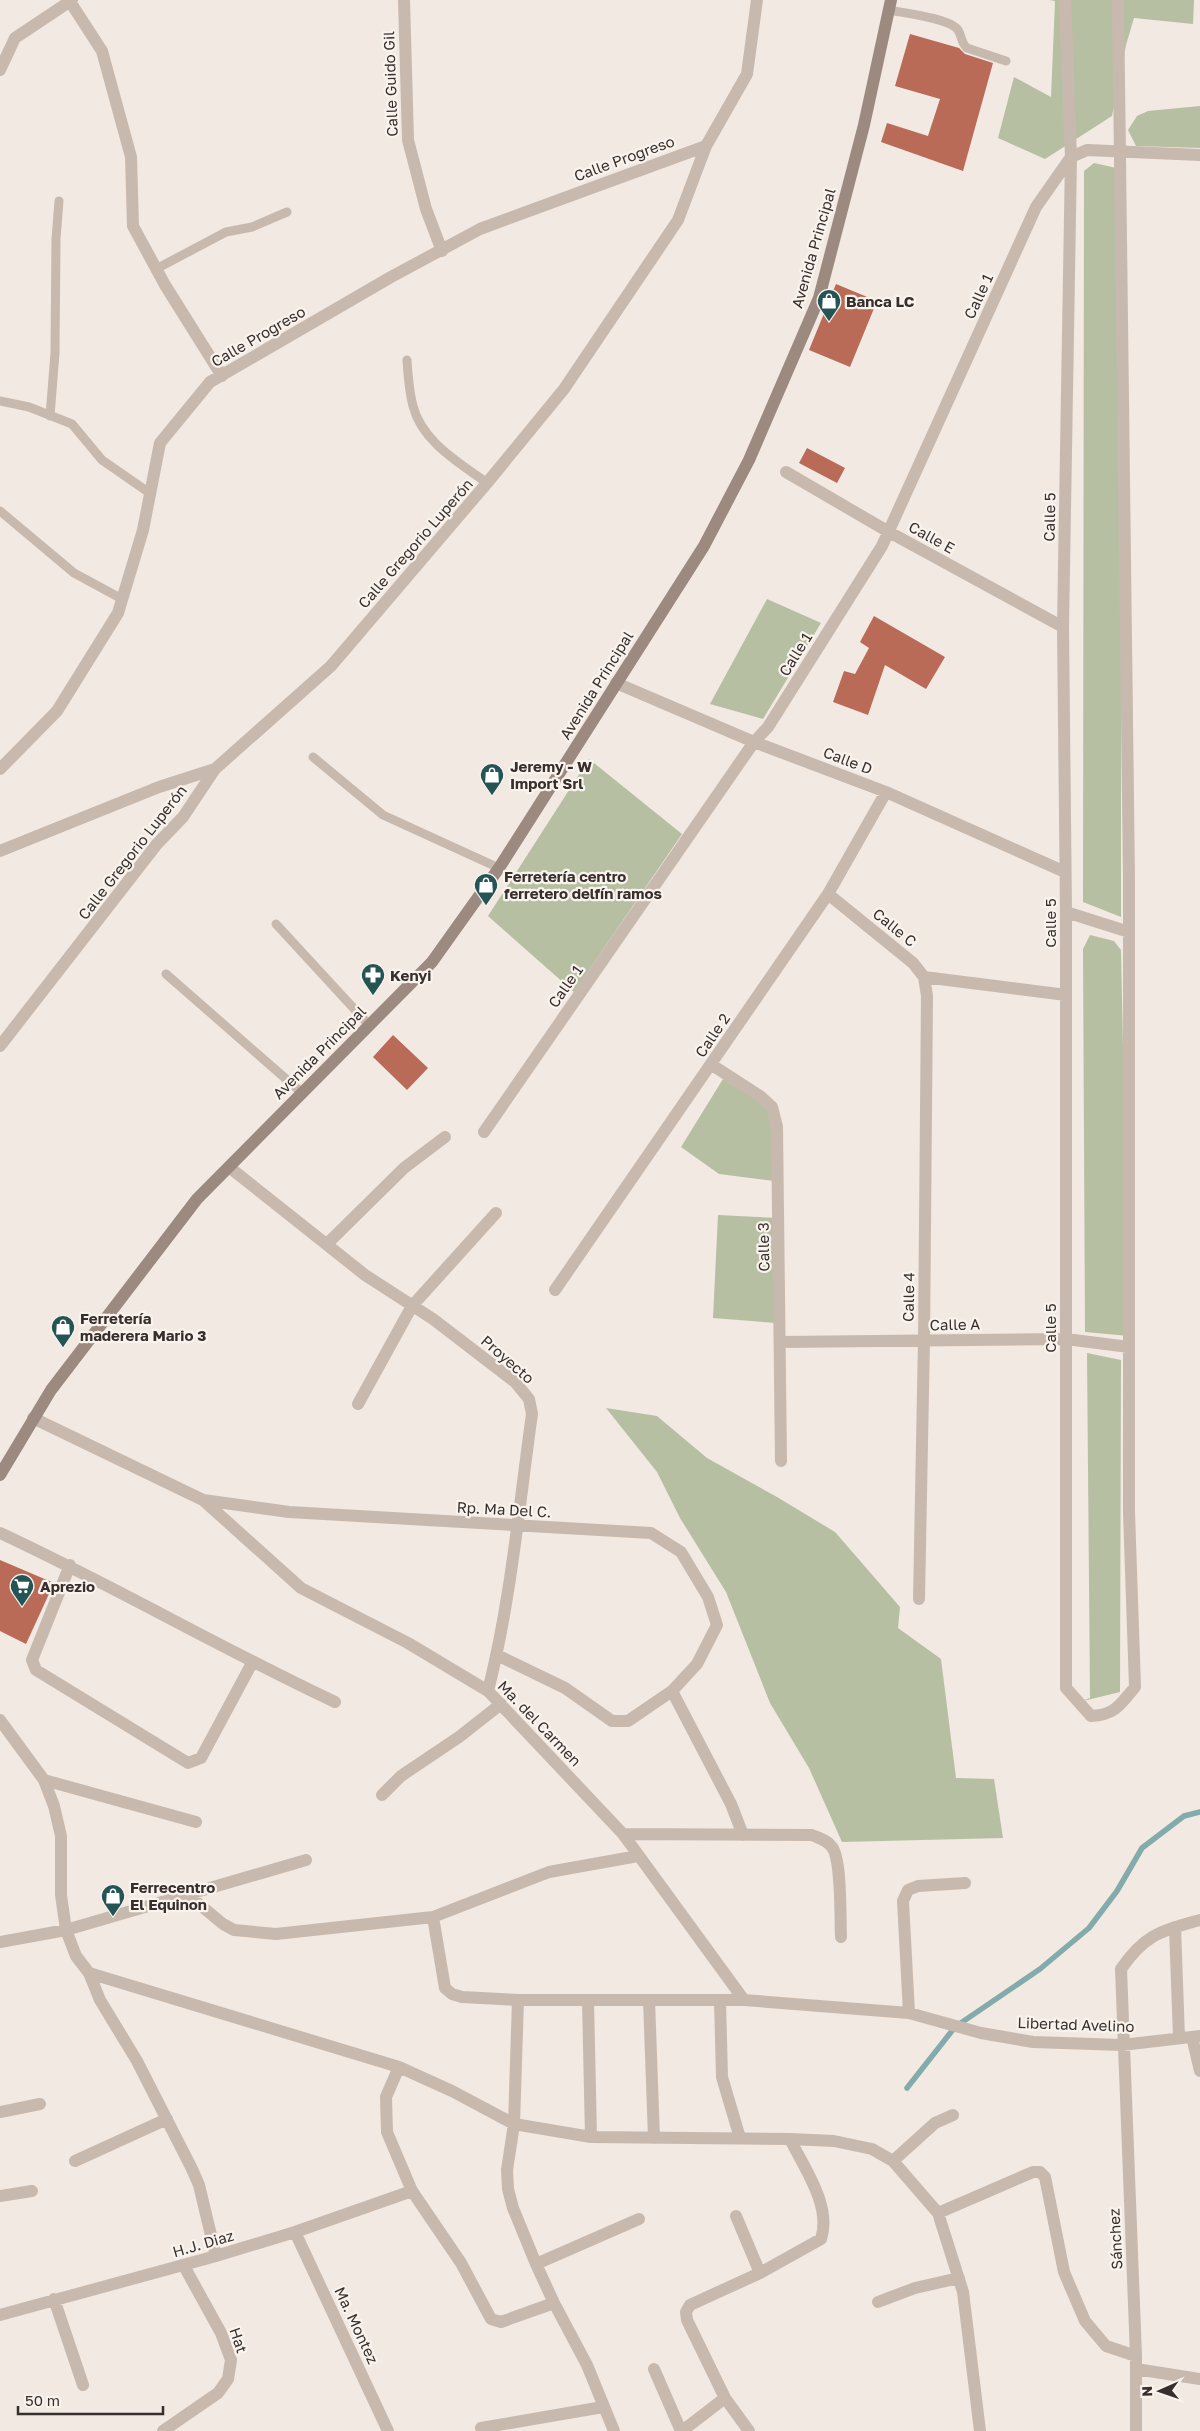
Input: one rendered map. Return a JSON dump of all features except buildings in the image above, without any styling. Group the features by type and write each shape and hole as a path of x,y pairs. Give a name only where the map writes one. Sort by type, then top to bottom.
{"street":[{"path":"0,70 16,38 71,0 102,51 131,157 133,226 156,269 222,376"},
{"name":"Calle Guido Gil","path":"404,0 408,140 426,209 442,251"},
{"name":"Calle Gregorio Luperón","path":"0,1046 157,844 183,817 215,769 331,666 488,483 564,389 678,220 706,146 747,74 757,0"},
{"name":"Calle 5","path":"1065,0 1072,157 1063,627 1066,872 1066,1688 1091,1716 1104,1715 1118,1708 1135,1687 1129,1512 1129,1347"},
{"path":"1118,0 1129,932 1129,1347"},
{"name":"Avenida Principal","path":"0,1475 51,1390 196,1199 432,962 499,868 704,546 749,460 820,298 864,125 890,5"},
{"name":"Calle Progreso","path":"0,769 57,711 118,613 143,530 160,443 210,382 391,277 480,229 706,146"},
{"path":"1072,157 1087,150 1120,153 1200,155"},
{"name":"Calle 1","path":"484,1132 754,742 768,727 882,546 1036,208 1072,157"},
{"name":"Calle E","path":"786,472 888,532 1063,627"},
{"name":"Calle D","path":"616,683 754,742 886,792 1066,872"},
{"path":"0,851 159,787 215,769"},
{"name":"Calle 2","path":"555,1290 712,1065 828,894 886,792"},
{"name":"Calle C","path":"828,894 913,963 924,977"},
{"path":"1066,912 1129,932"},
{"path":"924,977 1066,995"},
{"name":"Calle 4","path":"919,1599 924,1340 927,996 924,977"},
{"name":"Calle 3","path":"712,1065 760,1096 772,1107 776,1127 781,1342 781,1461"},
{"path":"327,1244 404,1168 445,1137"},
{"name":"Proyecto","path":"229,1167 365,1275 472,1348 515,1382 529,1399 532,1414 517,1526 497,1654 488,1691"},
{"path":"358,1404 412,1306 496,1213"},
{"name":"Calle A","path":"781,1342 1066,1339 1129,1347"},
{"path":"33,1418 203,1500"},
{"name":"Rp. Ma Del C.","path":"203,1500 289,1512 651,1533 681,1552 708,1597 716,1625 697,1664 672,1691"},
{"name":"Ma. del Carmen","path":"203,1500 301,1588 408,1643 488,1691 623,1834 744,2000"},
{"path":"0,1533 70,1565 252,1663 335,1702"},
{"path":"70,1565 32,1660 36,1670 188,1762 201,1758 252,1663"},
{"path":"497,1654 565,1688 612,1721 628,1721 672,1691 731,1804 743,1835"},
{"path":"382,1795 401,1776 459,1737 501,1704"},
{"path":"0,1720 44,1780 54,1806 62,1836 61,1896 66,1930 76,1956 88,1973 100,2000 137,2061 199,2185 216,2256"},
{"path":"44,1780 196,1822"},
{"path":"623,1834 812,1834 833,1848 837,1864 841,1937"},
{"path":"188,1895 223,1924 234,1930 246,1933 276,1934 433,1917 549,1872 638,1856"},
{"path":"0,1942 66,1930 306,1860"},
{"path":"909,2012 904,1901 908,1890 918,1886 965,1883"},
{"name":"Libertad Avelino","path":"433,1917 445,1988 452,1994 462,1997 518,2000 744,2000 909,2012 981,2033 1032,2042 1122,2045 1196,2037"},
{"name":"Sánchez","path":"1136,2431 1136,2356 1120,1969 1130,1955 1153,1934 1200,1920"},
{"path":"1175,1927 1179,2038"},
{"path":"88,1973 399,2067 514,2124 591,2137 790,2139 834,2141 872,2149 893,2161 938,2213 963,2292 980,2431"},
{"path":"518,2000 514,2124 507,2170 508,2189 513,2208 536,2264 554,2303 587,2365 614,2431"},
{"path":"588,2000 591,2137"},
{"path":"649,2000 654,2138"},
{"path":"720,2000 722,2077 740,2138"},
{"path":"1196,2037 1200,2071"},
{"path":"399,2067 386,2097 387,2132 412,2191 461,2263 491,2319 501,2322 554,2303"},
{"path":"0,2112 40,2104"},
{"path":"893,2161 935,2123 953,2115"},
{"path":"75,2161 167,2119"},
{"path":"749,2431 726,2398 687,2320 686,2312 690,2305 760,2273 822,2239 826,2226 818,2198 790,2139"},
{"path":"938,2213 1033,2172 1040,2172 1045,2177 1064,2272 1086,2321 1106,2346 1136,2356"},
{"path":"0,2196 32,2191"},
{"name":"H.J. Diaz","path":"0,2314 184,2266 296,2232 412,2191"},
{"path":"736,2216 760,2273"},
{"path":"536,2264 639,2219"},
{"name":"Ma. Montez","path":"296,2232 388,2431"},
{"name":"Hat","path":"163,2431 218,2393 228,2379 231,2360 221,2333 184,2266"},
{"path":"878,2302 915,2288 958,2278"},
{"path":"54,2299 83,2385"},
{"path":"1136,2369 1200,2379"},
{"path":"654,2370 681,2431 726,2398"},
{"path":"481,2428 603,2407"}],"lane":[{"path":"890,5 947,22 958,29 963,45 967,48 1006,61"},
{"path":"50,416 56,353 58,201"},
{"path":"156,269 226,232 252,227 286,212"},
{"path":"407,360 414,408 422,426 440,448 488,483"},
{"path":"0,401 29,407 72,424 102,460 151,494"},
{"path":"0,511 74,573 122,599"},
{"path":"313,757 383,814 499,868"},
{"path":"276,924 369,1025"},
{"path":"166,974 302,1092"}],"green space":[{"path":"1049,0 1194,0 1193,24 1134,18 1126,45 1112,116 1045,159 998,138 1014,77 1051,97 1055,1"},
{"path":"1200,106 1200,148 1136,146 1128,130 1137,116 1148,111"},
{"path":"1094,163 1121,169 1121,917 1083,902 1084,171"},
{"path":"767,599 821,623 763,719 710,704"},
{"path":"589,759 682,834 574,992 488,916"},
{"path":"1090,935 1114,941 1121,950 1129,1336 1085,1332 1083,949"},
{"path":"723,1079 772,1109 774,1181 719,1174 681,1147"},
{"path":"718,1215 778,1218 776,1323 713,1318"},
{"path":"1087,1353 1121,1360 1120,1692 1079,1702 1090,1698"},
{"path":"606,1408 657,1416 707,1458 835,1532 900,1607 898,1628 941,1659 956,1778 994,1779 1003,1838 842,1842 809,1768 770,1703 726,1592 680,1518 657,1472"}],"waterway":[{"path":"907,2088 955,2027 1040,1969 1089,1928 1117,1891 1142,1848 1184,1816 1200,1812"}],"place":[{"name":"Banca LC","path":"829,322"},
{"name":"Jeremy - W Import Srl","path":"492,796"},
{"name":"Ferretería centro ferretero delfín ramos","path":"486,906"},
{"name":"Kenyi","path":"373,996"},
{"name":"Ferretería maderera Mario 3","path":"63,1348"},
{"name":"Aprezio","path":"22,1607"},
{"name":"Ferrecentro El Equinon","path":"113,1917"}]}
